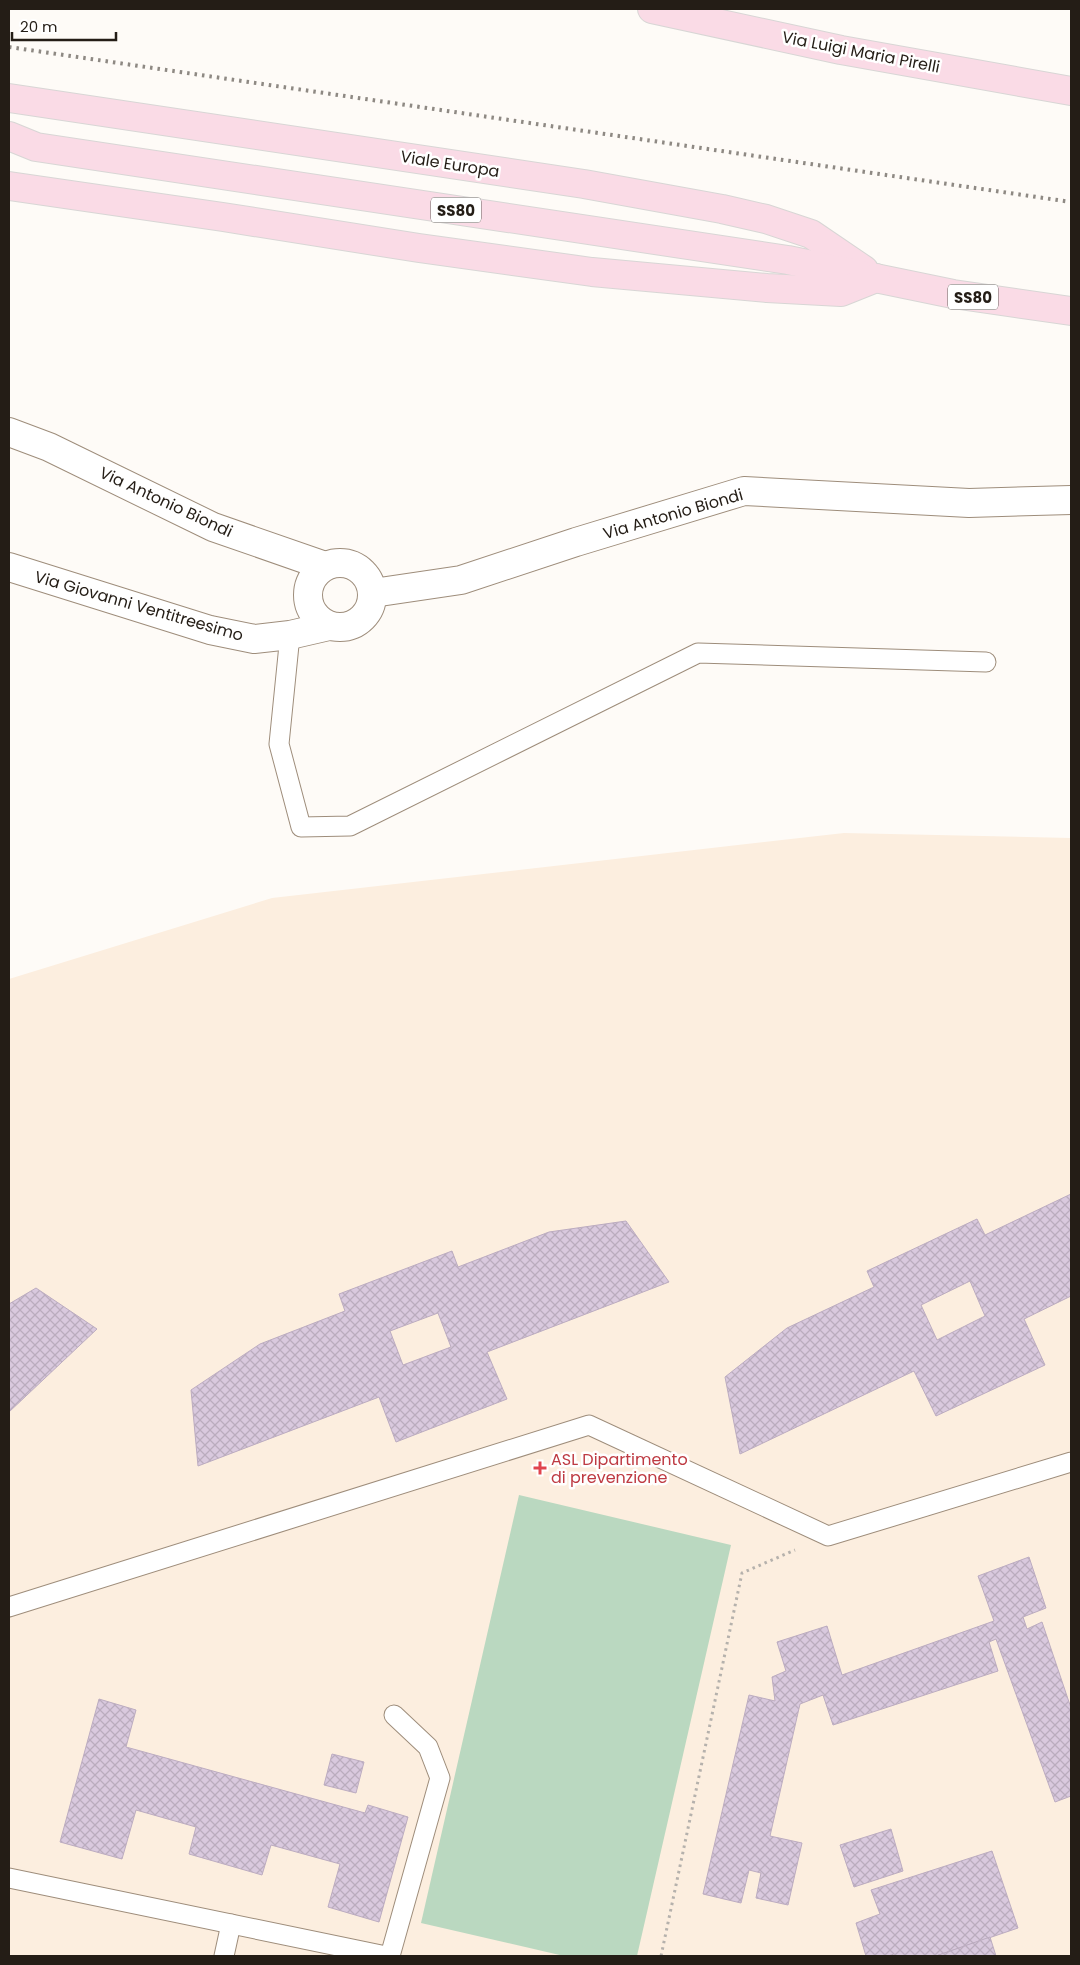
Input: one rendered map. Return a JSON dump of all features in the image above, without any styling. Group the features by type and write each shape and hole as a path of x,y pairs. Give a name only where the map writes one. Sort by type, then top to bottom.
{"main road":[{"name":"Via Luigi Maria Pirelli","path":"652,9 841,50 1071,91"},
{"name":"Viale Europa","path":"9,98 656,196 766,219 811,234 876,278"},
{"name":"Viale Europa","path":"9,136 36,147 788,260 953,294 1071,311"},
{"name":"Viale Europa","path":"9,150 36,147"},
{"path":"9,186 419,248 602,272 767,288 841,292 876,278"}],"street":[{"name":"Via Antonio Biondi","path":"9,432 49,447 213,527 325,566"},
{"name":"Via Antonio Biondi","path":"373,592 461,580 576,542 744,491 969,503 1071,500"},
{"path":"335,563 346,563 365,573 373,592 372,604 368,614 350,626 340,628 329,626 320,620 313,613 308,603 308,592 316,573 325,566 335,563"},
{"name":"Via Giovanni Ventitreesimo","path":"9,567 210,630 254,639 329,626"}],"lane":[{"path":"290,634 279,744 302,827 350,826 698,653 986,662"},
{"path":"9,1607 589,1425 828,1536 1071,1462"},
{"path":"9,1878 388,1956 440,1778 428,1747 394,1715"},
{"path":"224,1956 231,1924"}],"path":[{"path":"661,1956 742,1573 828,1536"}],"shaded area":[{"name":"ASL Dipartimento di prevenzione","path":"844,833 1071,838 1071,1956 9,1956 9,979 272,898"}],"green space":[{"path":"519,1495 731,1545 637,1956 564,1956 421,1923"}],"building":[{"path":"1071,1194 1071,1296 1024,1319 1045,1365 936,1416 914,1371 740,1454 725,1377 787,1328 874,1287 867,1271 977,1219 985,1235","holes":["970,1281 985,1316 937,1340 921,1305"]},
{"path":"626,1221 669,1282 487,1352 507,1399 396,1442 379,1397 198,1466 191,1390 260,1344 345,1311 339,1294 452,1251 458,1267 549,1232","holes":["438,1313 451,1347 403,1365 390,1331"]},
{"path":"36,1288 97,1329 9,1412 9,1304"},
{"path":"1029,1557 1046,1608 1023,1617 1027,1629 1042,1622 1071,1708 1071,1796 1055,1802 996,1639 989,1642 998,1671 833,1725 823,1695 800,1704 770,1836 802,1843 788,1905 756,1898 761,1873 749,1870 741,1903 703,1894 749,1695 775,1701 772,1677 786,1671 777,1642 827,1626 842,1675 994,1621 978,1576"},
{"path":"99,1699 136,1710 126,1747 365,1813 368,1805 408,1817 379,1922 328,1907 340,1864 271,1845 262,1875 189,1854 196,1827 136,1810 122,1859 60,1842"},
{"path":"332,1754 364,1762 356,1793 324,1785"},
{"path":"891,1829 903,1871 854,1887 840,1845"},
{"path":"992,1851 1018,1928 936,1956 895,1956 894,1954 888,1956 866,1956 856,1923 880,1914 871,1890"},
{"path":"990,1937 996,1956 936,1956"}],"railway":[{"path":"9,47 1071,202"}],"place":[{"name":"ASL Dipartimento di prevenzione","path":"540,1468"}]}
